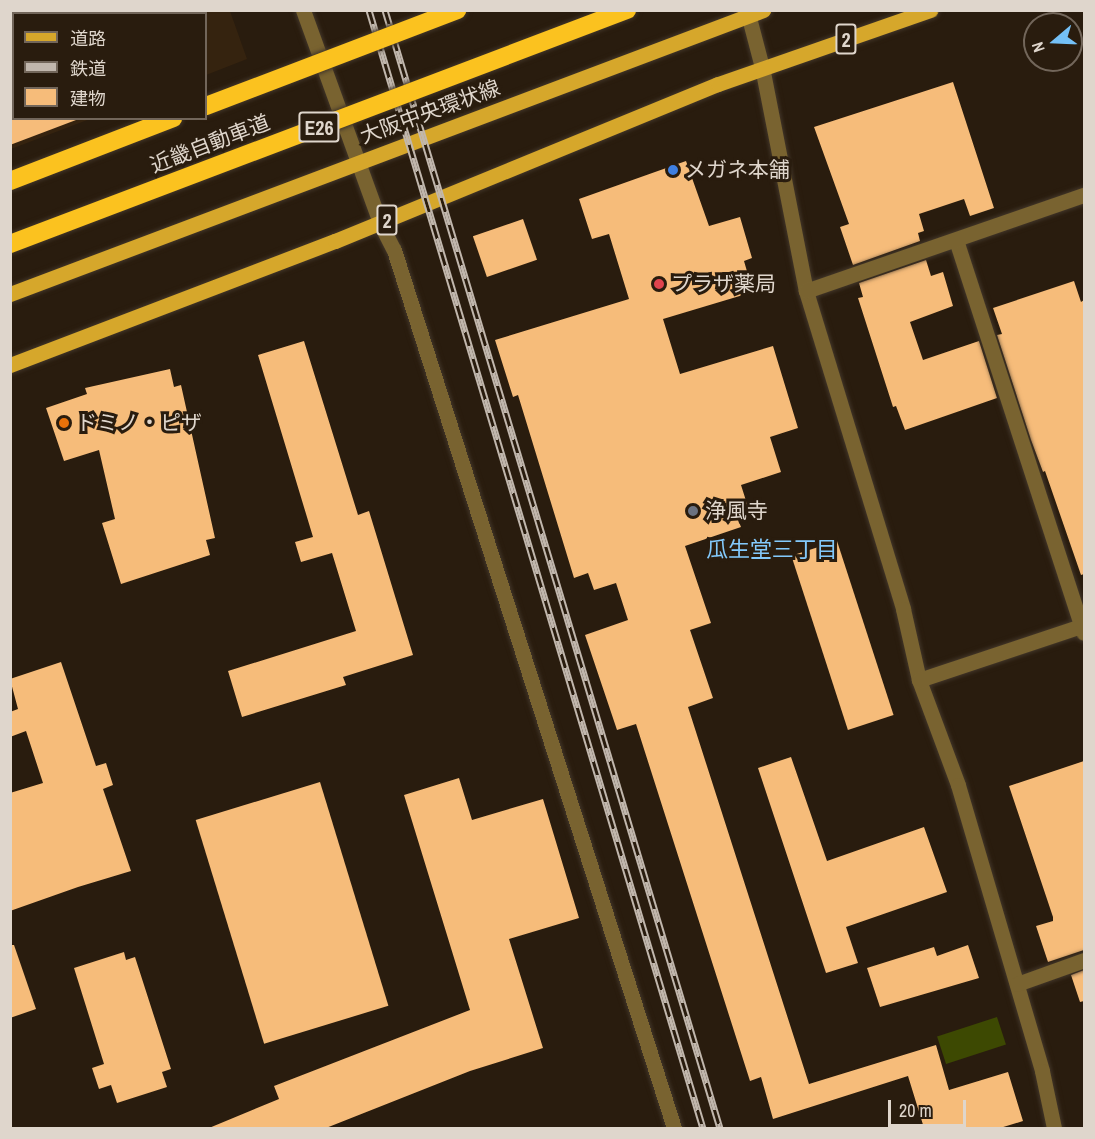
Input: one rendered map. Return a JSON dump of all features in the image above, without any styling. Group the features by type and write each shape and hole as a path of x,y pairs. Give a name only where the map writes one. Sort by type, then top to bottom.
{"highway":[{"name":"近畿自動車道","path":"207,106 457,10"},
{"name":"近畿自動車道","path":"10,244 627,10"},
{"name":"近畿自動車道","path":"10,180 168,120"}],"main road":[{"name":"大阪中央環状線","path":"10,294 748,13 763,10"},
{"name":"2","path":"10,365 380,223 762,67 930,10"}],"street":[{"path":"303,10 380,223 397,261 674,1128"},
{"path":"748,13 762,67 806,291 903,609 919,680 958,785 1017,984 1042,1071 1054,1128"},
{"path":"806,291 1084,195"},
{"path":"919,680 1084,628 956,240"},
{"path":"1017,984 1084,960"}],"shaded area":[{"path":"230,11 247,59 207,75 207,12 116,12"},
{"path":"12,53 12,120 87,120 11,149 10,54"}],"green space":[{"path":"997,1017 1006,1045 946,1064 937,1036"}],"building":[{"path":"953,82 994,208 970,216 964,199 919,214 924,231 918,233 920,241 853,265 840,227 849,224 814,127"},
{"path":"10,118 12,120 76,120 10,145"},
{"path":"686,161 709,226 740,217 752,258 744,261 753,292 663,319 680,374 773,346 798,428 770,437 781,472 741,485 748,507 735,512 741,527 685,546 711,623 690,630 713,698 688,707 809,1084 936,1045 949,1090 1008,1072 1023,1121 1000,1128 924,1128 908,1076 773,1119 761,1077 750,1081 636,724 617,730 585,635 628,620 616,583 594,590 588,573 574,578 518,395 513,397 495,340 629,299 609,234 592,239 579,199"},
{"path":"523,219 537,260 487,277 473,236"},
{"path":"926,260 931,276 943,272 953,306 910,322 923,360 979,341 997,398 905,430 896,406 893,407 858,298 863,297 859,283"},
{"path":"1074,281 1081,302 1084,300 1084,574 1081,575 1045,471 1043,472 1031,440 997,335 1002,334 993,308"},
{"path":"304,341 358,515 369,511 413,655 343,677 346,685 242,717 228,671 356,631 332,553 301,562 295,542 313,537 258,355"},
{"path":"170,369 174,387 181,385 215,538 206,540 210,555 121,584 102,523 115,519 99,450 64,461 46,408 87,394 85,388"},
{"path":"837,541 894,715 848,730 791,556"},
{"path":"61,662 96,766 106,763 113,785 103,789 131,871 10,911 10,793 43,783 26,731 10,737 10,712 18,709 10,679"},
{"path":"791,757 827,861 924,827 947,892 846,927 858,963 826,973 758,768"},
{"path":"1084,761 1084,950 1048,962 1036,926 1053,921 1053,917 1009,786"},
{"path":"459,778 472,820 543,799 579,918 509,939 543,1048 470,1071 326,1128 209,1128 279,1099 274,1086 470,1010 404,795"},
{"path":"320,782 388,1006 264,1044 196,820"},
{"path":"10,945 14,945 36,1009 10,1018"},
{"path":"968,945 979,978 880,1007 867,968 934,947 937,956"},
{"path":"124,952 126,960 135,957 171,1069 162,1072 167,1087 117,1103 111,1085 99,1089 92,1068 104,1064 74,968"},
{"path":"1084,970 1084,1001 1080,1002 1071,975"}],"railway":[{"path":"369,10 703,1128"},
{"path":"385,10 720,1128"}],"place":[{"name":"メガネ本舗","path":"673,170"},
{"name":"プラザ薬局","path":"659,284"},
{"name":"ドミノ・ピザ","path":"64,423"},
{"name":"浄風寺","path":"693,511"}],"district":[{"name":"瓜生堂三丁目","path":"772,550"}]}
